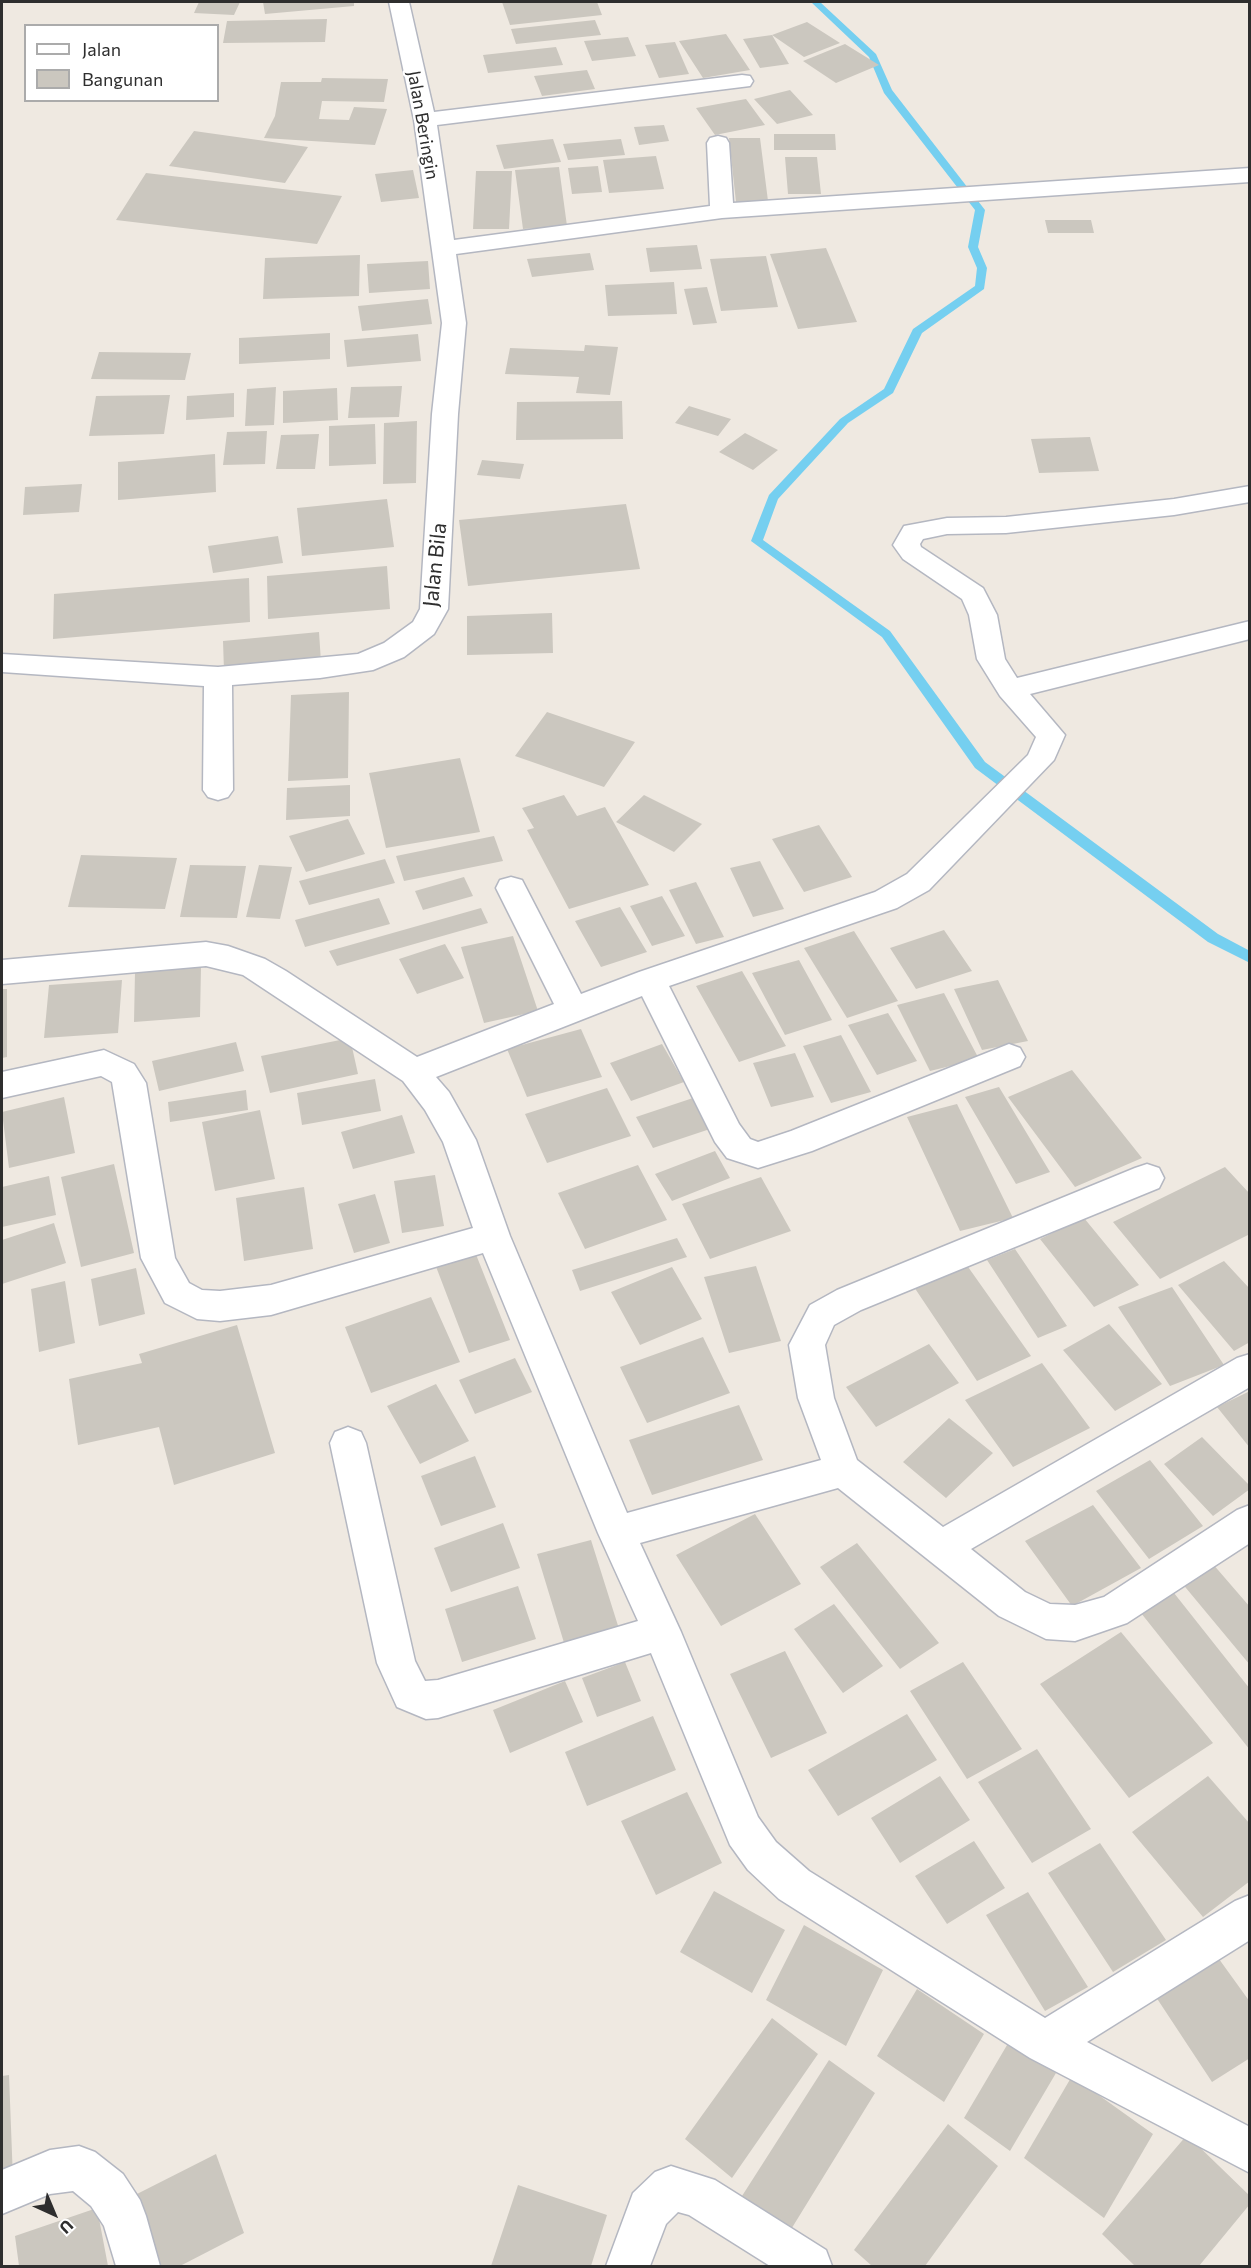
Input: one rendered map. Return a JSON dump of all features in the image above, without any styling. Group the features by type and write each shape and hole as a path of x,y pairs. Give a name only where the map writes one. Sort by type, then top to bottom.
{"street":[{"name":"Jalan Beringin","path":"399,2 425,120 442,249"},
{"path":"425,120 742,81"},
{"path":"718,143 722,211"},
{"path":"442,249 722,211 1250,175"},
{"name":"Jalan Bila","path":"2,663 218,677 321,669 363,663 394,650 424,628 434,609 445,414 454,323 442,249"},
{"path":"414,1071 650,980 886,900 918,882 1040,760 1051,735 1011,689 991,659 982,615 973,594 912,553 906,545 913,532 947,526 1006,525 1174,507 1250,494"},
{"path":"1011,689 1250,630"},
{"path":"218,677 218,790"},
{"path":"511,888 573,1010"},
{"path":"2,972 206,954 228,958 254,967 275,979 414,1071 437,1101 459,1140 493,1236 616,1533 662,1632 744,1831 762,1856 794,1885 1045,2043 1250,2151"},
{"path":"650,980 727,1133 739,1149 758,1155 800,1142 1009,1057"},
{"path":"2,1085 104,1062 123,1073 130,1083 158,1258 164,1273 177,1293 196,1304 220,1306 271,1300 493,1236"},
{"path":"1147,1178 849,1300 822,1315 807,1345 816,1398 843,1470 1012,1604 1046,1620 1075,1623 1114,1611 1250,1522"},
{"path":"941,1547 1250,1369"},
{"path":"348,1443 396,1662 411,1695 426,1700 438,1699 662,1632"},
{"path":"616,1533 843,1470"},
{"path":"1045,2043 1250,1916"},
{"path":"2,2192 50,2172 79,2168 107,2190 124,2216 138,2266"},
{"path":"628,2266 650,2209 671,2188 699,2196 810,2266"}],"building":[{"path":"199,2 240,2 234,15 194,13"},
{"path":"263,2 354,2 354,6 265,14"},
{"path":"502,2 597,2 602,15 510,25"},
{"path":"327,19 325,42 223,43 227,21"},
{"path":"595,20 601,35 516,44 511,29"},
{"path":"807,22 840,43 804,57 772,35"},
{"path":"726,34 750,70 703,78 679,41"},
{"path":"772,35 789,64 760,68 743,39"},
{"path":"628,37 636,56 592,61 584,41"},
{"path":"675,42 689,74 659,78 645,45"},
{"path":"845,44 879,65 836,83 803,61"},
{"path":"556,47 563,65 488,73 483,55"},
{"path":"587,70 595,89 542,96 534,76"},
{"path":"322,78 388,79 384,102 322,101 319,119 349,120 354,107 387,109 375,145 264,138 275,116 281,82 321,82"},
{"path":"790,90 813,115 777,124 754,99"},
{"path":"746,99 765,125 715,135 696,108"},
{"path":"664,125 669,141 639,145 634,127"},
{"path":"194,131 308,147 285,183 169,166"},
{"path":"774,134 835,134 836,150 774,150"},
{"path":"729,138 760,138 768,201 736,202"},
{"path":"553,139 561,162 504,169 496,145"},
{"path":"621,139 625,155 568,160 563,144"},
{"path":"656,156 664,189 609,193 603,160"},
{"path":"785,157 817,157 821,194 788,194"},
{"path":"598,166 602,192 572,194 568,168"},
{"path":"559,167 567,226 523,229 515,170"},
{"path":"413,170 419,198 381,202 375,174"},
{"path":"476,171 512,171 509,229 473,229"},
{"path":"146,173 342,196 317,244 116,220"},
{"path":"1045,220 1091,220 1094,233 1048,233"},
{"path":"697,245 702,269 650,272 646,248"},
{"path":"826,248 857,322 798,329 770,254"},
{"path":"590,253 594,270 532,277 527,259"},
{"path":"360,255 359,296 263,299 265,258"},
{"path":"766,256 778,307 721,311 710,259"},
{"path":"428,261 430,289 369,293 367,264"},
{"path":"674,282 677,314 608,316 605,285"},
{"path":"707,287 717,323 693,325 684,289"},
{"path":"428,299 432,324 362,331 358,306"},
{"path":"330,333 330,359 239,364 239,338"},
{"path":"418,334 421,361 347,367 344,340"},
{"path":"585,345 618,347 610,395 576,393 579,377 505,374 510,348 584,351"},
{"path":"99,352 191,353 185,380 91,379"},
{"path":"402,386 399,417 348,418 351,387"},
{"path":"276,387 274,425 245,426 247,389"},
{"path":"337,388 338,420 283,423 283,391"},
{"path":"234,393 234,417 186,420 187,396"},
{"path":"170,395 164,434 89,436 96,396"},
{"path":"622,401 623,439 516,440 517,402"},
{"path":"689,406 731,419 718,436 675,423"},
{"path":"417,421 416,483 383,484 384,423"},
{"path":"375,424 376,464 329,466 329,426"},
{"path":"267,431 265,464 223,465 227,432"},
{"path":"745,433 778,450 753,470 719,452"},
{"path":"319,434 315,469 276,469 281,435"},
{"path":"1090,437 1099,471 1039,473 1031,439"},
{"path":"215,454 216,492 118,500 118,462"},
{"path":"482,460 524,464 520,479 477,475"},
{"path":"82,484 79,512 23,515 25,487"},
{"path":"387,499 394,547 302,556 297,508"},
{"path":"626,504 640,569 468,586 459,520"},
{"path":"278,536 283,563 213,573 208,546"},
{"path":"387,566 390,609 268,619 267,576"},
{"path":"249,578 250,622 53,639 54,594"},
{"path":"552,613 553,653 467,655 467,616"},
{"path":"319,632 321,662 224,671 223,641"},
{"path":"349,692 348,778 288,781 291,695"},
{"path":"547,712 635,742 604,787 515,756"},
{"path":"460,758 480,832 386,848 369,773"},
{"path":"350,785 350,816 286,820 287,788"},
{"path":"564,795 577,816 605,807 649,885 569,909 527,830 534,828 522,808"},
{"path":"644,795 702,824 674,852 616,822"},
{"path":"348,819 365,854 306,872 289,836"},
{"path":"819,825 852,877 804,892 772,839"},
{"path":"494,836 503,861 404,881 396,856"},
{"path":"81,855 177,858 165,909 68,907"},
{"path":"385,859 395,883 309,905 299,881"},
{"path":"760,861 784,909 753,917 730,868"},
{"path":"190,865 246,866 237,918 180,917"},
{"path":"259,865 292,867 280,919 246,917"},
{"path":"464,877 473,896 423,910 415,891"},
{"path":"696,882 724,937 696,944 669,890"},
{"path":"662,896 685,936 652,946 630,906"},
{"path":"379,898 390,924 305,947 295,920"},
{"path":"620,907 647,952 601,967 575,921"},
{"path":"481,908 488,923 337,966 329,951"},
{"path":"944,930 972,971 916,989 890,948"},
{"path":"854,931 898,1001 847,1018 804,948"},
{"path":"513,936 538,1011 484,1023 461,947"},
{"path":"445,944 464,978 417,994 399,959"},
{"path":"799,960 832,1020 785,1035 752,973"},
{"path":"201,967 200,1017 134,1022 135,972"},
{"path":"742,971 786,1046 739,1062 696,986"},
{"path":"122,980 118,1033 44,1038 49,985"},
{"path":"998,980 1028,1041 982,1050 954,989"},
{"path":"2,989 7,989 7,1057 2,1058"},
{"path":"944,993 979,1059 930,1071 897,1005"},
{"path":"888,1013 917,1061 877,1075 848,1025"},
{"path":"581,1029 602,1077 527,1097 507,1049"},
{"path":"841,1035 871,1092 831,1103 803,1046"},
{"path":"350,1038 358,1074 270,1093 261,1056"},
{"path":"236,1042 244,1071 159,1091 152,1061"},
{"path":"662,1044 684,1082 631,1101 610,1063"},
{"path":"795,1053 814,1097 771,1107 753,1063"},
{"path":"1072,1070 1142,1158 1075,1187 1008,1097"},
{"path":"375,1079 381,1111 302,1125 297,1093"},
{"path":"999,1087 1050,1172 1016,1184 965,1097"},
{"path":"607,1088 631,1136 547,1163 525,1114"},
{"path":"246,1090 248,1110 170,1122 168,1102"},
{"path":"64,1097 75,1153 9,1168 2,1112"},
{"path":"693,1098 710,1129 653,1148 636,1117"},
{"path":"957,1104 1013,1218 960,1231 907,1117"},
{"path":"260,1110 275,1179 215,1191 202,1122"},
{"path":"402,1115 415,1153 353,1169 341,1132"},
{"path":"715,1151 730,1178 672,1201 655,1174"},
{"path":"114,1164 134,1253 81,1267 61,1177"},
{"path":"638,1165 667,1220 585,1249 558,1193"},
{"path":"1225,1167 1250,1194 1250,1234 1160,1279 1113,1222"},
{"path":"435,1175 444,1226 402,1233 394,1181"},
{"path":"49,1176 56,1215 2,1227 2,1187"},
{"path":"761,1177 791,1231 710,1259 682,1204"},
{"path":"304,1187 313,1249 244,1261 236,1198"},
{"path":"375,1194 390,1243 354,1253 338,1204"},
{"path":"1084,1218 1139,1285 1094,1307 1040,1239"},
{"path":"54,1223 66,1263 2,1284 2,1240"},
{"path":"677,1238 687,1257 580,1291 572,1270"},
{"path":"1015,1249 1067,1326 1038,1338 987,1260"},
{"path":"475,1252 510,1340 469,1353 435,1264"},
{"path":"1224,1261 1250,1289 1250,1342 1234,1351 1178,1285"},
{"path":"966,1264 1031,1356 977,1381 914,1287"},
{"path":"756,1266 781,1341 729,1353 704,1277"},
{"path":"672,1267 702,1319 640,1345 611,1292"},
{"path":"136,1268 145,1314 99,1326 91,1279"},
{"path":"65,1281 75,1343 39,1352 31,1289"},
{"path":"1172,1287 1224,1365 1170,1386 1118,1307"},
{"path":"431,1297 460,1362 371,1393 345,1327"},
{"path":"1109,1324 1162,1384 1115,1411 1063,1350"},
{"path":"237,1325 275,1453 174,1485 159,1427 78,1445 69,1379 142,1363 139,1354"},
{"path":"703,1337 730,1393 647,1423 620,1367"},
{"path":"929,1344 959,1383 876,1427 846,1387"},
{"path":"515,1358 532,1392 475,1414 459,1380"},
{"path":"1042,1363 1090,1428 1013,1467 965,1400"},
{"path":"436,1384 469,1441 420,1464 387,1406"},
{"path":"1250,1391 1250,1448 1217,1407"},
{"path":"739,1405 763,1460 652,1495 629,1440"},
{"path":"949,1418 993,1453 946,1498 903,1462"},
{"path":"1202,1437 1250,1486 1250,1489 1213,1516 1164,1464"},
{"path":"475,1456 496,1507 441,1526 421,1476"},
{"path":"1150,1460 1203,1526 1149,1559 1096,1491"},
{"path":"1093,1505 1141,1568 1072,1606 1025,1541"},
{"path":"755,1514 801,1584 721,1626 676,1555"},
{"path":"503,1523 520,1568 451,1592 434,1548"},
{"path":"591,1540 620,1632 565,1646 537,1554"},
{"path":"857,1543 939,1643 900,1669 820,1567"},
{"path":"1212,1563 1250,1607 1250,1665 1181,1582"},
{"path":"518,1586 536,1639 462,1662 445,1609"},
{"path":"1174,1593 1250,1689 1250,1750 1141,1613"},
{"path":"834,1604 883,1666 843,1693 794,1629"},
{"path":"1121,1632 1213,1743 1129,1798 1040,1684"},
{"path":"785,1651 827,1733 771,1758 730,1674"},
{"path":"625,1662 641,1701 597,1717 582,1678"},
{"path":"963,1662 1022,1749 967,1779 910,1691"},
{"path":"565,1681 583,1722 510,1753 493,1710"},
{"path":"907,1714 937,1760 838,1816 808,1770"},
{"path":"653,1716 676,1770 587,1806 565,1752"},
{"path":"1037,1749 1091,1829 1032,1863 978,1782"},
{"path":"940,1776 970,1820 900,1863 871,1818"},
{"path":"1208,1776 1250,1824 1250,1881 1203,1917 1132,1832"},
{"path":"687,1792 722,1863 656,1895 621,1821"},
{"path":"974,1841 1005,1888 947,1924 915,1876"},
{"path":"1100,1843 1166,1940 1113,1972 1048,1873"},
{"path":"714,1891 785,1930 752,1993 680,1952"},
{"path":"1028,1892 1088,1987 1045,2011 986,1915"},
{"path":"804,1925 883,1970 846,2046 766,2000"},
{"path":"1219,1959 1250,2002 1250,2058 1212,2082 1156,1997"},
{"path":"917,1989 984,2034 944,2102 877,2056"},
{"path":"772,2018 818,2054 732,2178 685,2139"},
{"path":"1010,2040 1056,2073 1010,2151 964,2118"},
{"path":"829,2060 875,2093 790,2231 742,2196"},
{"path":"9,2075 13,2180 2,2183 2,2076"},
{"path":"1072,2076 1153,2134 1104,2218 1024,2158"},
{"path":"948,2124 998,2166 925,2266 872,2266 854,2250"},
{"path":"1187,2135 1250,2196 1250,2204 1199,2266 1135,2266 1102,2234"},
{"path":"216,2154 244,2233 180,2266 159,2266 135,2195"},
{"path":"518,2185 607,2215 591,2266 491,2266"},
{"path":"97,2208 108,2266 19,2266 15,2236"}],"waterway":[{"path":"815,2 873,56 887,91 980,210 973,247 982,268 980,287 917,331 889,391 844,421 773,498 757,541 886,634 980,765 1213,938 1250,958"}]}
